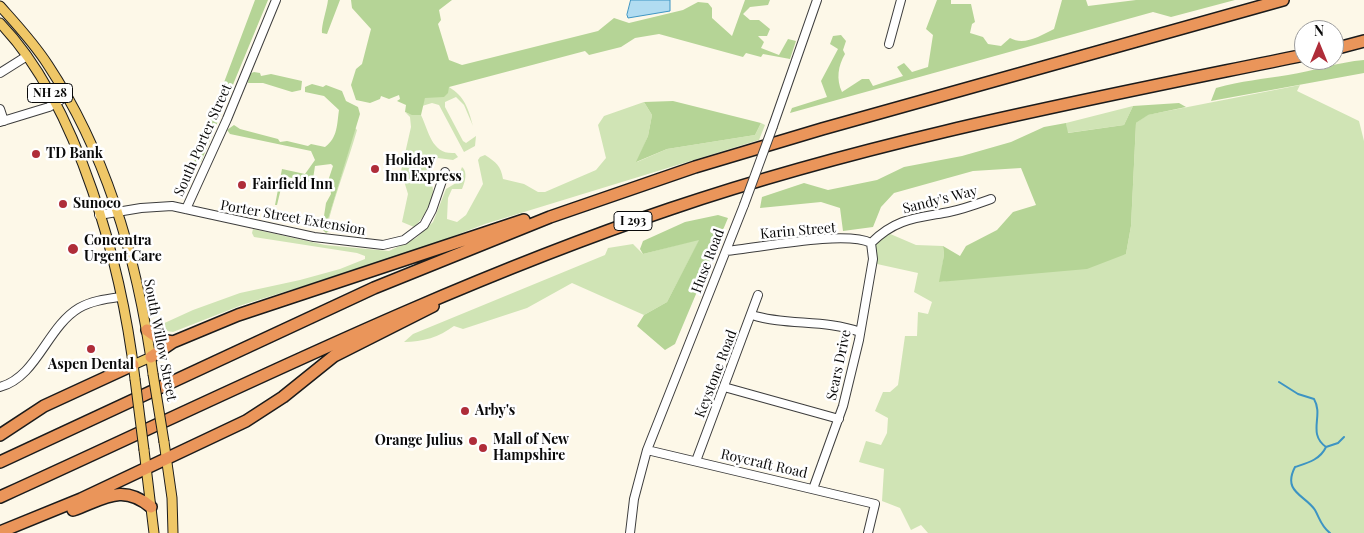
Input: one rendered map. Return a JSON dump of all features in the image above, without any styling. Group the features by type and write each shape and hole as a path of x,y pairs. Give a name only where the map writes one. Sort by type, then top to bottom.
{"highway":[{"name":"I 293","path":"0,462 374,288 489,240 626,190 830,127 1283,0"},
{"path":"1344,47 1364,43"},
{"name":"I 293","path":"0,497 354,334 482,278 557,248 672,208 854,153 1022,113 1294,57"},
{"path":"151,357 174,342 238,315 507,225 626,190"},
{"path":"1,532 81,499 265,410 334,356 352,345 412,318 482,278"},
{"path":"147,330 161,340 174,342"},
{"path":"0,435 44,406 133,365"},
{"path":"1,532 118,494 134,495 151,506"}],"main road":[{"name":"South Willow Street","path":"0,6 36,48 67,96 93,150 117,211 147,330 167,458 173,533"},
{"name":"NH 28","path":"0,23 27,56 56,103 77,148 99,215 120,297 133,365 154,533"},
{"path":"0,28 9,32"},
{"path":"133,365 151,357"}],"street":[{"name":"South Porter Street","path":"99,215 161,206 186,209 222,132 276,0"},
{"name":"Huse Road","path":"630,533 635,493 647,450 774,126 817,0"},
{"path":"889,44 901,0"},
{"path":"0,73 27,56"},
{"path":"0,109 2,122 56,103 67,96"},
{"name":"Porter Street Extension","path":"186,209 314,237 383,245 404,240 424,225 432,210 445,172"},
{"name":"Sandy's Way","path":"871,243 885,230 904,220 955,210 991,199"},
{"name":"Karin Street","path":"726,251 829,240 864,240 871,243"},
{"name":"Sears Drive","path":"813,489 839,419 860,332 873,259 871,243"},
{"name":"Keystone Road","path":"696,461 758,295"},
{"path":"0,387 22,375 73,312 93,302 120,297"},
{"path":"752,315 765,319 824,323 860,332"},
{"path":"724,387 839,419"},
{"name":"Roycraft Road","path":"647,450 875,504 868,533"}],"green space":[{"path":"255,0 268,0 201,162 194,162"},
{"path":"328,0 340,0 327,34 322,33 322,30"},
{"path":"351,0 452,0 439,10 441,20 438,24 449,60 462,65 598,31 614,18 629,23 683,10 698,2 708,3 712,8 712,18 732,36 745,0 770,0 768,5 750,7 743,14 750,20 759,20 770,29 767,36 758,36 764,42 761,48 779,55 788,39 796,41 790,59 763,54 761,57 746,53 743,57 659,34 635,38 621,47 589,55 585,51 449,87 448,93 444,97 425,98 421,115 412,115 405,112 406,105 397,101 400,99 399,95 389,99 381,96 380,99 370,103 356,100 351,85 356,69 362,64 371,29 352,8"},
{"path":"937,0 951,0 951,4 971,4 975,22 972,24 970,33 983,37 988,44 1001,46 1010,38 1026,41 1054,29 1062,0 1086,0 1088,6 1136,0 1235,0 1171,17 1153,12 790,113 792,108 827,97 821,81 838,49 830,44 833,36 841,35 846,41 843,50 845,54 839,73 842,92 862,79 869,79 873,86 903,76 897,67 904,63 912,72 928,67 933,35 926,29"},
{"path":"1364,60 1364,73 1211,101 1216,88 1312,70 1344,70 1345,63"},
{"path":"254,72 260,73 261,76 271,74 302,81 301,90 292,92 263,83 248,83 249,74"},
{"path":"312,84 323,87 326,85 342,91 346,101 358,107 360,114 326,226 329,231 326,233 322,229 326,203 331,194 329,178 333,166 331,164 315,166 313,179 308,182 284,176 277,205 275,205 282,169 305,174 315,160 311,151 230,134 227,130 234,125 240,129 278,139 280,142 287,141 308,146 311,144 325,147 335,135 339,110 324,96 305,92 305,87"},
{"path":"1300,85 1297,91 1359,121 1364,141 1364,533 928,533 921,525 911,530 900,508 882,501 884,469 859,462 866,441 881,445 887,433 888,418 875,411 883,392 890,392 898,385 905,336 917,336 918,312 928,314 932,302 914,292 918,273 877,264 875,244 888,233 916,245 943,246 944,255 940,282 1126,254 1131,226 1136,123 1147,115"},
{"path":"449,87 459,95 465,104 473,126 464,105 456,97 445,102 445,107 463,141 466,143 476,136 475,146 464,152 439,105 432,103 422,106 425,97"},
{"path":"673,101 761,123 755,135 667,149 636,162 648,136 652,115 644,102"},
{"path":"644,102 652,115 648,136 637,162 667,149 755,135 761,123 765,125 759,140 485,224 404,255 242,305 173,332 155,329 193,310 240,293 300,280 340,269 365,259 365,256 357,253 254,237 253,229 325,245 389,251 416,238 433,222 446,189 456,183 462,167 465,180 462,189 452,189 448,198 447,219 457,222 466,215 483,184 478,160 480,157 485,155 495,162 501,171 503,179 524,184 538,192 545,192 596,170 606,158 598,125 604,116"},
{"path":"1179,103 1186,107 1148,115 1136,123 1131,226 1126,254 1087,269 939,282 944,255 943,246 960,256 966,246 997,230 1013,212 1036,205 1021,168 973,171 894,193 881,207 873,227 843,231 840,208 821,202 760,208 762,197 804,183 828,190 877,180 904,167 962,156 1011,142 1044,127 1066,123 1068,133 1124,125 1133,106"},
{"path":"1133,106 1124,125 1067,133 1066,123"},
{"path":"406,113 421,115 429,135 436,146 447,153 455,153 458,157 453,160 438,158 430,166 429,173 433,186 431,201 421,220 414,227 402,222 408,194 401,171 411,127 410,117"},
{"path":"355,128 357,130 328,223 332,224 329,231 326,226"},
{"path":"718,215 728,218 675,344 665,350 637,326 644,315 667,302 699,240 643,254 640,249 643,241 685,222"},
{"path":"700,239 667,302 644,315 572,283 527,308 463,329 454,326 430,338 404,342 413,334 605,255 608,248 633,244 643,254"}],"water":[{"path":"631,0 670,0 670,11 628,18"}],"waterway":[{"path":"1279,382 1298,394 1314,399 1317,405 1316,430 1320,442 1326,447 1317,458 1295,467 1291,482 1296,492 1311,505 1330,533"},
{"path":"1326,447 1338,443 1344,437"}],"place":[{"name":"TD Bank","path":"36,154"},
{"name":"Holiday Inn Express","path":"375,169"},
{"name":"Fairfield Inn","path":"242,185"},
{"name":"Sunoco","path":"63,204"},
{"name":"Concentra Urgent Care","path":"73,249"},
{"name":"Aspen Dental","path":"91,349"},
{"name":"Arby's","path":"465,411"},
{"name":"Orange Julius","path":"473,441"},
{"name":"Mall of New Hampshire","path":"483,448"}]}
